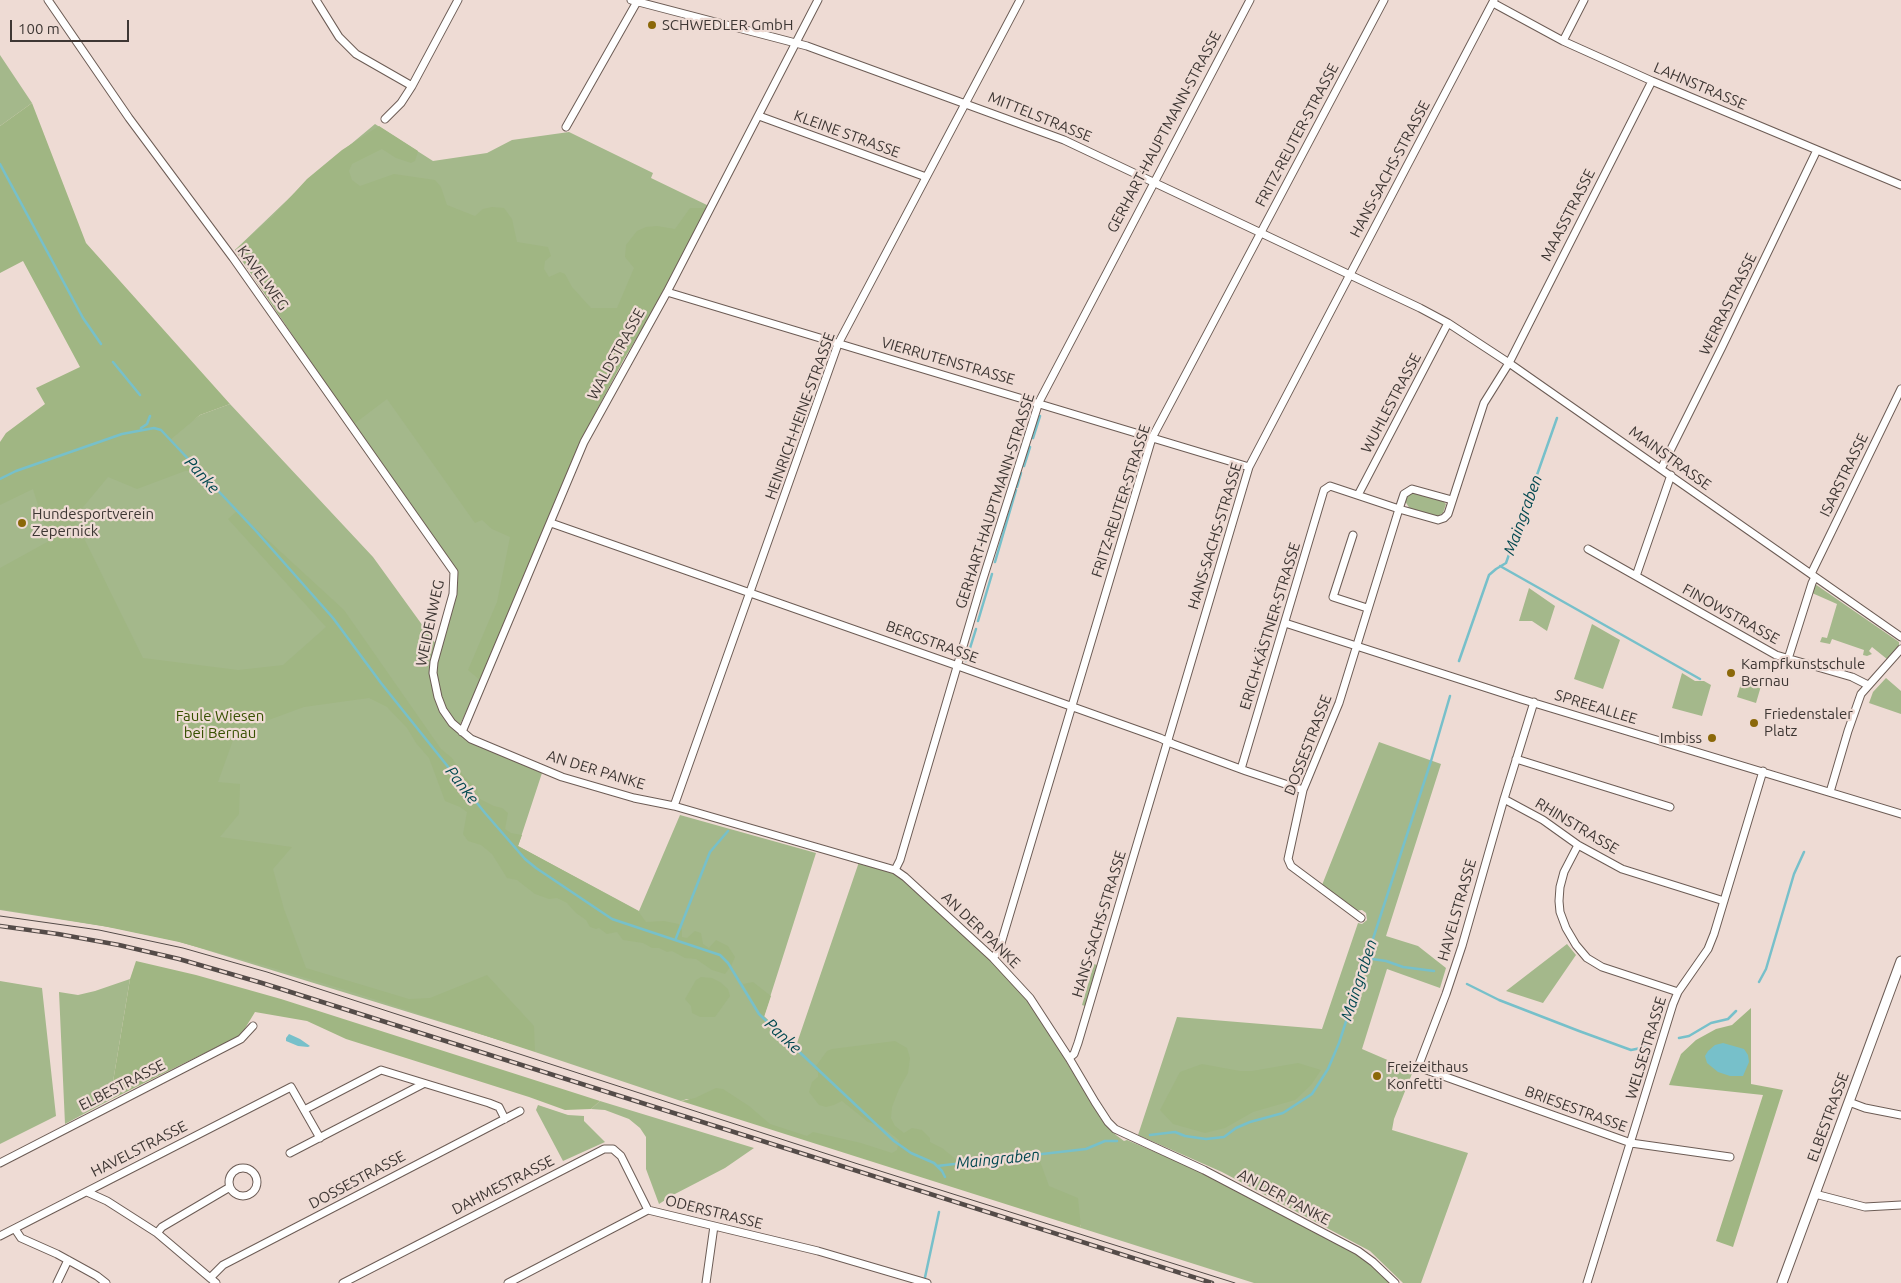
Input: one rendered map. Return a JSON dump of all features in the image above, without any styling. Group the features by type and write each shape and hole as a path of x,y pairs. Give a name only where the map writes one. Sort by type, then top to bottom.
{"street":[{"name":"KAVELWEG","path":"48,0 129,118 232,258 454,572"},
{"path":"316,0 339,37 356,54 412,86"},
{"path":"385,120 401,103 412,86 458,0"},
{"path":"566,127 635,0"},
{"name":"MITTELSTRASSE","path":"635,0 795,42 1064,140 1420,308"},
{"name":"WALDSTRASSE","path":"462,732 584,442 667,292 818,0"},
{"name":"HEINRICH-HEINE-STRASSE","path":"674,806 717,690 749,592 778,516 838,344 1020,0"},
{"name":"GERHART-HAUPTMANN-STRASSE","path":"895,870 900,860 1038,402 1250,0"},
{"name":"FRITZ-REUTER-STRASSE","path":"993,958 999,950 1152,438 1384,0"},
{"path":"1563,41 1584,0"},
{"name":"LAHNSTRASSE","path":"1494,2 1563,41 1652,81 1901,185"},
{"name":"HANS-SACHS-STRASSE","path":"1069,1058 1074,1054 1076,1048 1249,467 1494,2"},
{"name":"MAASSTRASSE","path":"1510,363 1652,81"},
{"name":"KLEINE STRASSE","path":"759,116 926,177"},
{"name":"WERRASTRASSE","path":"1661,469 1817,150"},
{"name":"VIERRUTENSTRASSE","path":"667,292 1249,467"},
{"name":"MAINSTRASSE","path":"1420,308 1448,323 1510,363 1901,637"},
{"name":"WUHLESTRASSE","path":"1358,495 1448,323"},
{"path":"1358,495 1399,510 1434,519 1441,520 1448,514 1484,403 1510,363"},
{"name":"ISARSTRASSE","path":"1788,659 1813,575 1901,389"},
{"path":"1636,576 1671,475"},
{"name":"ERICH-KÄSTNER-STRASSE","path":"1241,769 1324,490 1330,486 1358,495"},
{"name":"DOSSESTRASSE","path":"1361,918 1291,866 1288,859 1303,790 1339,703 1404,494 1412,488 1452,500"},
{"name":"BERGSTRASSE","path":"551,523 1303,790"},
{"path":"1353,535 1333,597 1367,608"},
{"name":"FINOWSTRASSE","path":"1588,549 1776,655 1868,684"},
{"name":"WEIDENWEG","path":"454,572 453,594 434,662 433,673 443,710 452,724 462,732"},
{"name":"SPREEALLEE","path":"1285,623 1534,702 1901,814"},
{"path":"1830,792 1859,701 1868,684 1901,649"},
{"name":"HAVELSTRASSE","path":"1418,1067 1459,954 1534,702"},
{"name":"AN DER PANKE","path":"462,732 471,739 562,777 634,798 674,806 895,870 905,876 993,958 1030,998 1095,1102 1115,1129 1204,1170 1358,1251 1395,1283"},
{"path":"1516,759 1670,807"},
{"name":"WELSESTRASSE","path":"1587,1283 1678,992 1708,949 1763,771"},
{"name":"RHINSTRASSE","path":"1504,799 1543,820 1578,845 1622,869 1724,901"},
{"path":"1578,845 1564,872 1559,901 1560,912 1566,928 1576,945 1587,958 1602,967 1678,992"},
{"name":"ELBESTRASSE","path":"1782,1283 1901,961"},
{"name":"ELBESTRASSE","path":"0,1163 240,1039 253,1026"},
{"name":"BRIESESTRASSE","path":"1418,1067 1631,1143 1730,1157"},
{"path":"320,1138 304,1110 380,1070 489,1103 498,1107 505,1119"},
{"path":"290,1154 423,1084"},
{"name":"HAVELSTRASSE","path":"0,1236 291,1087 304,1110"},
{"path":"1849,1102 1865,1108 1901,1115"},
{"name":"DOSSESTRASSE","path":"210,1278 223,1265 520,1111"},
{"name":"DAHMESTRASSE","path":"343,1283 604,1149 612,1149 621,1156 648,1210"},
{"path":"157,1233 162,1227 230,1188"},
{"path":"87,1192 107,1201 157,1233 216,1283"},
{"path":"1815,1194 1864,1207 1901,1204"},
{"name":"ODERSTRASSE","path":"508,1283 648,1210 868,1265 927,1283"},
{"path":"706,1283 714,1226"},
{"path":"15,1229 21,1238 68,1260 106,1283"},
{"path":"57,1283 68,1260"}],"green space":[{"path":"0,55 32,103 0,126"},
{"path":"32,103 86,243 230,404 200,415 170,440 197,471 185,471 137,489 108,477 74,518 143,658 238,670 283,665 326,627 228,519 236,512 344,610 441,749 452,758 463,775 477,789 480,799 502,808 508,813 505,829 511,833 522,835 518,846 638,911 646,922 664,921 679,924 682,930 682,937 687,938 695,931 701,933 703,944 709,948 716,940 728,946 735,957 725,974 712,970 696,959 685,958 672,951 667,952 659,948 652,948 643,943 623,940 617,932 607,934 599,928 590,927 586,920 567,903 557,898 549,899 535,894 517,880 507,878 492,854 481,845 468,841 463,834 467,812 445,801 429,758 416,743 407,728 387,707 369,698 304,707 236,732 218,782 240,784 239,814 220,837 292,847 273,869 284,909 306,968 409,999 430,998 487,975 534,1026 535,1052 355,993 179,942 103,926 0,909 0,568 49,541 33,489 0,505 0,442 6,433 45,404 36,388 80,367 23,261 0,273 0,126"},
{"name":"Faule Wiesen bei Bernau","path":"375,124 433,161 487,153 512,140 569,132 653,173 651,178 709,206 622,359 580,440 481,681 457,731 469,742 542,773 518,846 639,911 680,815 816,853 764,1016 796,1046 859,862 886,869 899,876 994,962 1026,999 1062,1051 1067,1063 1106,1124 1116,1135 1124,1141 1127,1140 1202,1172 1353,1252 1373,1266 1390,1283 1254,1283 1081,1228 1081,1225 687,1099 681,1101 535,1051 177,941 115,928 0,910 0,501 193,420 200,415 230,404 373,557 436,644 441,647 456,593 457,572 349,419 235,250 308,180"},
{"path":"379,126 418,151 415,161 411,163 396,158 382,149 352,164 349,171 352,180 360,186 394,174 435,180 441,187 447,205 475,216 483,209 492,207 504,208 512,219 517,242 548,247 551,256 545,261 544,269 549,277 560,272 565,274 572,287 591,308 617,308 634,268 625,257 626,245 637,231 646,227 657,226 675,229 690,208 708,208 665,291 624,359 581,440 481,681 468,670 497,602 510,537 492,529 482,520 475,523 387,399 354,424 235,250 273,216 307,179 342,150"},
{"path":"1413,492 1441,499 1446,504 1443,513 1438,516 1432,516 1410,509 1405,501 1408,494"},
{"path":"1815,584 1899,642 1899,646 1887,659 1872,647 1869,651 1872,654 1867,656 1863,655 1864,650 1832,639 1830,644 1820,642 1822,637 1827,638 1837,604 1812,593"},
{"path":"1529,588 1555,606 1547,631 1532,621 1519,621"},
{"path":"1592,624 1620,640 1603,689 1574,679"},
{"path":"1682,673 1695,681 1704,681 1711,685 1702,716 1672,708"},
{"path":"1886,678 1901,691 1901,714 1869,703 1873,692"},
{"path":"1742,680 1761,686 1756,703 1737,697"},
{"path":"1379,742 1441,764 1386,936 1418,946 1446,968 1440,988 1387,969 1362,1049 1413,1071 1394,1119 1392,1130 1468,1153 1421,1283 1403,1283 1370,1251 1222,1172 1138,1135 1177,1017 1322,1029 1358,923 1362,924 1367,920 1366,913 1362,910 1355,911 1322,885"},
{"path":"1567,944 1576,955 1543,1003 1506,991"},
{"path":"136,961 196,975 281,999 600,1101 591,1109 565,1110 346,1039 307,1021 255,1012 241,1035 110,1100 130,979"},
{"path":"1094,964 1097,965 1085,1006 1082,1005"},
{"path":"701,977 712,978 728,989 730,996 715,1017 700,1017 692,1013 691,1006 685,999 696,980"},
{"path":"130,979 110,1100 65,1124 59,992 78,995"},
{"path":"0,981 42,988 56,1116 0,1144"},
{"path":"753,982 771,996 764,1017 743,984"},
{"path":"1751,1008 1751,1084 1783,1090 1733,1247 1716,1241 1763,1095 1669,1085 1681,1054 1696,1040 1716,1029 1732,1025"},
{"path":"895,1041 907,1048 910,1058 908,1073 892,1107 891,1118 895,1126 904,1133 912,1128 922,1130 930,1138 930,1142 942,1148 958,1161 1037,1153 1049,1186 1078,1198 1081,1228 681,1101 695,1098 716,1088 723,1089 749,1106 770,1124 807,1136 813,1132 861,1143 892,1153 897,1150 899,1140 882,1127 868,1122 842,1101 826,1107 819,1105 809,1092 812,1082 818,1077 818,1072 815,1069 816,1066 827,1051"},
{"path":"1298,1063 1321,1070 1311,1085 1295,1100 1253,1112 1225,1128 1205,1133 1173,1124 1160,1110 1180,1072 1202,1064 1240,1071 1252,1071"},
{"path":"600,1101 754,1148 725,1168 659,1204 646,1169 646,1137 640,1128 629,1119 605,1110 591,1109"},
{"path":"538,1105 568,1115 584,1116 584,1121 605,1142 563,1161 536,1110"}],"water":[{"path":"289,1034 310,1046 298,1046 286,1041"},
{"path":"1723,1043 1744,1049 1748,1055 1749,1062 1743,1076 1730,1076 1718,1072 1707,1063 1705,1056 1708,1051 1715,1045"}],"waterway":[{"path":"0,164 83,318 101,344"},
{"path":"113,362 140,395"},
{"path":"141,428 147,424 150,416"},
{"path":"1033,438 1040,416"},
{"name":"Maingraben","path":"1459,661 1489,575 1506,563 1557,418"},
{"name":"Panke","path":"0,479 16,471 122,434 154,428 161,430 256,531 333,618 381,683 485,813 525,859 612,919 720,955 728,963 759,1014 894,1141 911,1153 934,1163 945,1177"},
{"path":"1024,466 1030,447"},
{"path":"1017,487 1021,473"},
{"path":"995,562 1016,490"},
{"path":"1500,566 1700,679"},
{"path":"978,621 992,574"},
{"path":"966,661 976,629"},
{"name":"Maingraben","path":"1150,1135 1175,1132 1185,1136 1206,1139 1224,1137 1236,1128 1250,1122 1283,1113 1312,1094 1328,1069 1339,1043 1431,761 1450,696"},
{"path":"676,938 710,852 728,831"},
{"path":"1759,982 1766,969 1794,874 1804,852"},
{"path":"1365,962 1372,959 1386,961 1403,967 1434,971"},
{"path":"1467,984 1499,1000 1631,1050 1646,1047"},
{"path":"1679,1038 1689,1036 1711,1023 1728,1019 1736,1011"},
{"name":"Maingraben","path":"937,1166 1086,1149 1105,1141 1117,1141"},
{"name":"Panke","path":"924,1282 939,1212"}],"tram line":[{"path":"0,916 99,930 183,948 267,972 858,1164 1235,1283"}],"railway":[{"path":"0,926 119,945 179,959 262,983 1212,1283"}],"place":[{"name":"SCHWEDLER GmbH","path":"652,25"},
{"name":"Hundesportverein Zepernick","path":"22,523"},
{"name":"Kampfkunstschule Bernau","path":"1731,673"},
{"name":"Friedenstaler Platz","path":"1754,723"},
{"name":"Imbiss","path":"1712,738"},
{"name":"Freizeithaus Konfetti","path":"1377,1076"}]}
